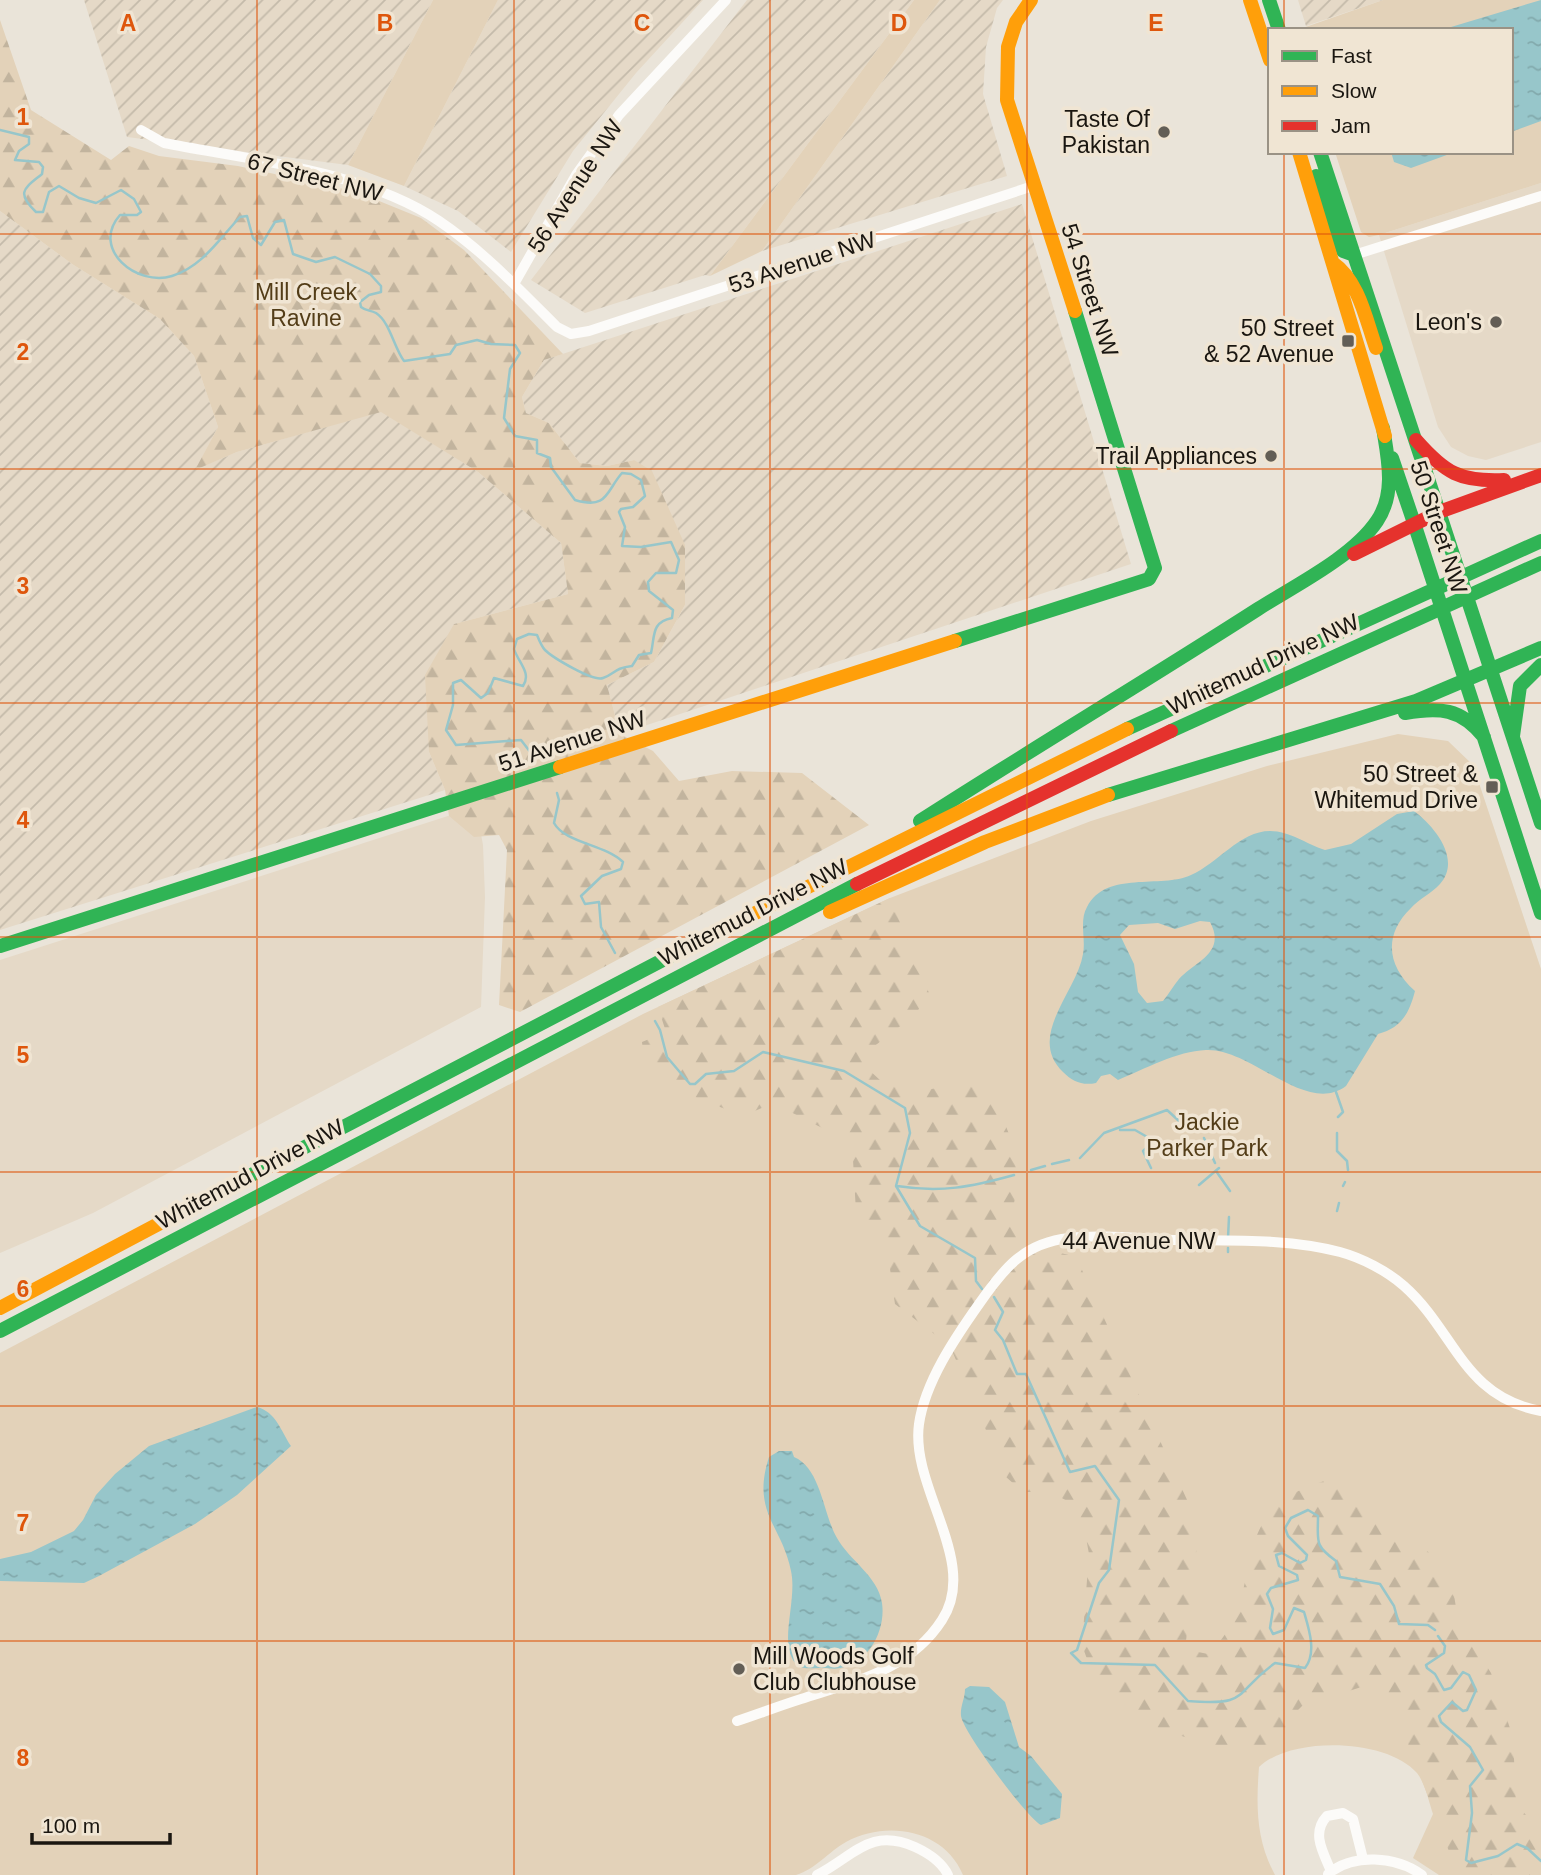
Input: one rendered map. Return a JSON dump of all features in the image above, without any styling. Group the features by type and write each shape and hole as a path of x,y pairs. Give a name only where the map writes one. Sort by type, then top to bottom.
{"main road":[{"name":"54 Street NW","path":"1031,0 1017,19 1010,36 1004,79 1012,122 1152,551 1154,572"},
{"path":"1250,0 1268,54"},
{"path":"1269,0 1278,28"},
{"name":"50 Street NW","path":"1300,154 1382,428 1541,912"},
{"path":"1308,154 1343,251 1354,255"},
{"name":"50 Street NW","path":"1321,154 1541,823"},
{"path":"1333,263 1349,276 1380,359 1400,392"},
{"path":"851,865 1008,763 1135,689 1304,579 1363,536 1384,509 1388,498 1389,470 1382,428"},
{"path":"1416,440 1446,473 1461,479 1476,482 1538,476"},
{"path":"1304,579 1414,523 1538,476"},
{"name":"Whitemud Drive NW","path":"0,1306 851,865 1238,677 1541,541"},
{"name":"Whitemud Drive NW","path":"0,1331 682,974 1026,801 1541,563"},
{"name":"51 Avenue NW","path":"0,946 1142,583 1154,572"},
{"path":"682,974 1082,803 1187,768 1353,720 1465,682 1541,648"},
{"path":"1513,736 1518,691 1541,665"},
{"path":"1353,720 1419,710 1451,710 1468,716 1484,737"},
{"path":"0,1338 32,1314"}],"street":[{"name":"56 Avenue NW","path":"514,284 576,174 619,115 726,0"},
{"name":"67 Street NW","path":"141,130 164,143 369,186 438,220 514,284 557,327 571,334"},
{"name":"53 Avenue NW","path":"571,334 589,331 1033,186"},
{"path":"1354,255 1541,196"},
{"name":"44 Avenue NW","path":"737,1721 886,1671 911,1654 942,1621 955,1586 954,1569 925,1478 918,1427 924,1402 975,1309 1004,1268 1032,1247 1071,1238 1266,1243 1341,1252 1360,1259 1401,1283 1420,1301 1468,1371 1487,1389 1541,1411"},
{"path":"1363,1859 1353,1819 1343,1813 1327,1816 1319,1824 1319,1837 1329,1873 1363,1859 1398,1862 1422,1875"},
{"path":"817,1875 859,1847 879,1840 899,1840 928,1853 948,1875"}],"shaded area":[{"path":"84,0 433,0 348,165 127,137"},
{"path":"498,0 703,0 636,73 573,151 511,252 458,211 404,186"},
{"path":"747,0 914,0 710,276 705,275 585,313 531,280"},
{"path":"940,0 1003,0 997,8 986,47 983,94 1007,176 762,251"},
{"path":"1298,0 1383,0 1306,26"},
{"path":"1541,183 1541,442 1486,460 1468,456 1451,447 1438,427 1379,235"},
{"path":"1022,204 1131,564 620,734 607,685 654,662 685,605 634,460 607,466 580,463 549,423 526,413 522,397 544,360"},
{"path":"0,211 72,264 160,319 194,356 218,427 196,469 237,452 381,411 478,472 561,543 568,594 454,624 429,752 445,790 0,930"},
{"path":"476,807 483,845 485,897 481,1007 93,1213 0,1253 0,960"}],"green space":[{"path":"433,0 498,0 404,186 348,165"},
{"path":"914,0 940,0 762,251 710,276"},
{"path":"1383,0 1541,0 1541,183 1379,235 1369,237 1361,232 1336,154 1513,154 1513,28 1303,28"},
{"name":"Mill Creek Ravine","path":"0,20 31,110 111,160 129,146 159,156 238,166 357,192 421,218 464,250 563,354 544,360 522,397 526,413 549,423 580,463 607,466 634,460 652,471 685,545 685,605 654,662 607,685 620,734 653,751 679,781 732,771 802,773 869,825 520,1012 499,1005 507,850 499,835 474,837 449,816 445,790 429,752 425,675 454,624 568,594 561,543 478,472 381,412 237,452 195,470 218,427 194,356 160,319 72,264 0,211"},
{"name":"Jackie Parker Park","path":"1398,734 1448,741 1473,765 1541,969 1541,1875 1439,1875 1413,1858 1433,1814 1425,1787 1417,1773 1403,1761 1384,1753 1339,1745 1293,1750 1274,1757 1259,1767 1261,1836 1275,1875 963,1875 954,1859 942,1847 928,1839 912,1833 878,1831 846,1842 810,1869 796,1875 0,1875 0,1353 643,1014 890,898 1091,821 1267,766"},
{"path":"890,898 929,993 915,1015 864,1054 868,1069 881,1081 926,1090 977,1081 997,1104 1013,1144 1018,1185 1014,1203 1021,1245 1077,1259 1188,1502 1198,1537 1186,1641 1193,1651 1208,1654 1227,1631 1239,1606 1250,1556 1258,1533 1271,1512 1293,1494 1328,1480 1386,1523 1419,1542 1432,1556 1454,1595 1458,1620 1491,1673 1513,1737 1516,1802 1541,1835 1541,1875 1458,1875 1390,1697 1377,1682 1302,1706 1290,1718 1283,1739 1270,1756 1205,1744 1153,1726 1121,1702 1092,1673 1082,1645 1089,1554 1084,1527 1069,1502 1051,1492 1023,1492 1006,1477 950,1346 895,1304 889,1264 882,1243 868,1223 856,1212 853,1160 834,1134 773,1103 743,1116 682,1092 643,1052 642,1042 666,1032 658,1007"}],"water":[{"path":"1541,0 1541,121 1513,131 1513,28 1448,28"},
{"path":"1392,154 1450,154 1411,168 1394,162"},
{"path":"1414,811 1422,817 1443,844 1448,864 1440,884 1402,918 1393,940 1394,961 1415,991 1410,1007 1398,1024 1378,1034 1346,1086 1330,1093 1314,1093 1296,1087 1242,1059 1224,1052 1206,1050 1173,1057 1118,1080 1110,1074 1101,1076 1096,1083 1082,1083 1063,1072 1053,1058 1051,1029 1079,969 1084,948 1085,912 1096,896 1107,888 1120,884 1165,881 1191,875 1239,842 1259,832 1284,833 1325,850 1351,844 1397,814","holes":["1200,921 1210,922 1214,933 1212,949 1179,979 1163,1001 1147,1003 1138,992 1134,964 1120,935 1129,925 1158,923 1175,929"]},
{"path":"257,1407 269,1413 291,1446 237,1495 195,1524 84,1583 0,1581 0,1559 31,1552 74,1531 96,1495 115,1474 149,1446"},
{"path":"779,1451 792,1451 794,1457 810,1471 837,1538 869,1576 879,1593 883,1613 878,1634 867,1652 850,1665 835,1669 804,1668 794,1662 789,1650 791,1571 787,1555 770,1518 764,1492 764,1476 769,1457"},
{"path":"970,1686 989,1687 1005,1702 1019,1747 1031,1756 1062,1794 1060,1818 1041,1825 1011,1792 984,1756 961,1716 965,1689"}],"waterway":[{"path":"0,130 29,137 29,144 19,151 15,160 39,162 43,167 42,174 27,187 24,195 36,212 43,212 49,192 59,186 79,198 96,203 121,190 134,199 141,212 137,215 120,215 112,228 111,240 114,252 132,270 158,278 172,276 183,272 201,259 240,217 247,216 253,238 261,245 275,222 284,220 293,254 316,262 335,257 370,274 381,286 381,292 369,295 360,302 361,307 381,317 404,361 450,354 456,345 477,340 491,344 515,345 520,353 510,369 504,418 515,436 537,440 537,453 550,458 551,467 575,500 594,503 600,501 622,473 631,474 641,480 645,496 633,507 621,509 619,512 625,527 622,546 641,547 671,542 679,560 676,573 656,573 648,582 649,591 673,610 672,618 657,626 651,653 639,655 632,666 598,678 582,673 556,658 544,649 537,635 529,634 517,639 514,649 525,672 523,686 494,678 488,693 481,698 461,680 453,683 453,705 446,730 456,745 521,740 531,753"},
{"path":"557,793 559,800 554,823 559,830 606,851 623,862 621,869 602,876 581,896 585,904 599,902 601,927 615,953"},
{"path":"655,1021 667,1057 690,1084 695,1084 706,1074 734,1071 763,1052 844,1071 905,1108 910,1133 896,1186 920,1226 975,1258 976,1281 982,1289"},
{"path":"1336,1092 1343,1112 1338,1117"},
{"path":"1080,1158 1104,1133 1167,1110 1179,1121 1199,1131"},
{"path":"1120,1130 1135,1130 1149,1138"},
{"path":"1337,1133 1337,1151 1347,1161 1348,1170"},
{"path":"1204,1138 1215,1163"},
{"path":"1151,1144 1143,1151 1151,1168"},
{"path":"1052,1164 1069,1160"},
{"path":"1031,1170 1045,1166"},
{"path":"1199,1185 1219,1168"},
{"path":"1216,1171 1230,1191"},
{"path":"897,1186 956,1188 1014,1175"},
{"path":"1343,1186 1345,1182"},
{"path":"1337,1211 1339,1203"},
{"path":"1228,1238 1229,1217"},
{"path":"994,1297 1003,1312 995,1330 1003,1340 1017,1374 1026,1374 1070,1472 1095,1466 1119,1500 1109,1570 1099,1583 1077,1650 1071,1653 1081,1663 1155,1665 1188,1701 1208,1702 1222,1702 1239,1696 1275,1663 1305,1668 1309,1662 1311,1648 1304,1612 1294,1608 1284,1630 1273,1634 1270,1628 1273,1609 1267,1594 1271,1588 1298,1580 1297,1575 1279,1566 1276,1555 1282,1553 1300,1563 1306,1560 1307,1555 1288,1536 1285,1528 1291,1518 1308,1510 1318,1516 1319,1542 1324,1551 1336,1561 1340,1577 1380,1584 1394,1606 1399,1624 1428,1625 1435,1630"},
{"path":"1438,1636 1445,1646 1444,1653 1426,1665 1427,1668 1435,1674 1444,1690 1451,1688 1463,1672 1469,1675 1476,1690 1467,1710 1463,1711 1452,1702 1439,1716 1441,1722 1470,1747 1483,1770 1470,1786 1472,1813 1466,1860 1471,1863 1498,1856 1517,1844 1527,1848 1541,1861"}],"traffic: fast":[{"path":"1269,0 1278,28"},
{"path":"1321,154 1439,512"},
{"path":"1316,176 1343,251 1354,255"},
{"path":"955,641 1149,579 1155,568 1075,311"},
{"path":"920,821 1322,570 1353,547 1377,521 1387,499 1389,476 1383,428"},
{"path":"1392,458 1414,523"},
{"path":"1439,512 1541,823"},
{"path":"1414,523 1541,913"},
{"path":"1127,729 1541,541"},
{"path":"1171,731 1541,563"},
{"path":"1108,795 1416,701 1541,648"},
{"path":"1513,736 1520,686 1541,665"},
{"path":"1405,713 1428,710 1449,712 1467,720 1484,737"},
{"path":"0,946 560,767"},
{"path":"0,1331 857,884"},
{"path":"215,1194 703,939"}],"traffic: slow":[{"path":"1031,0 1016,22 1008,47 1007,100 1075,311"},
{"path":"1250,0 1268,54"},
{"path":"1300,154 1385,436"},
{"path":"1333,263 1355,290 1376,348"},
{"path":"560,767 955,641"},
{"path":"703,939 1127,729"},
{"path":"830,912 985,842 1108,795"},
{"path":"0,1308 215,1194"}],"traffic: jam":[{"path":"1416,440 1445,468 1454,473 1476,479 1504,480"},
{"path":"1354,554 1439,512 1541,475"},
{"path":"857,884 1171,731"}],"place":[{"name":"Taste Of Pakistan","path":"1164,132"},
{"name":"Leon's","path":"1496,322"},
{"name":"50 Street & 52 Avenue","path":"1348,341"},
{"name":"Trail Appliances","path":"1271,456"},
{"name":"50 Street & Whitemud Drive","path":"1492,787"},
{"name":"Mill Woods Golf Club Clubhouse","path":"739,1669"}]}
